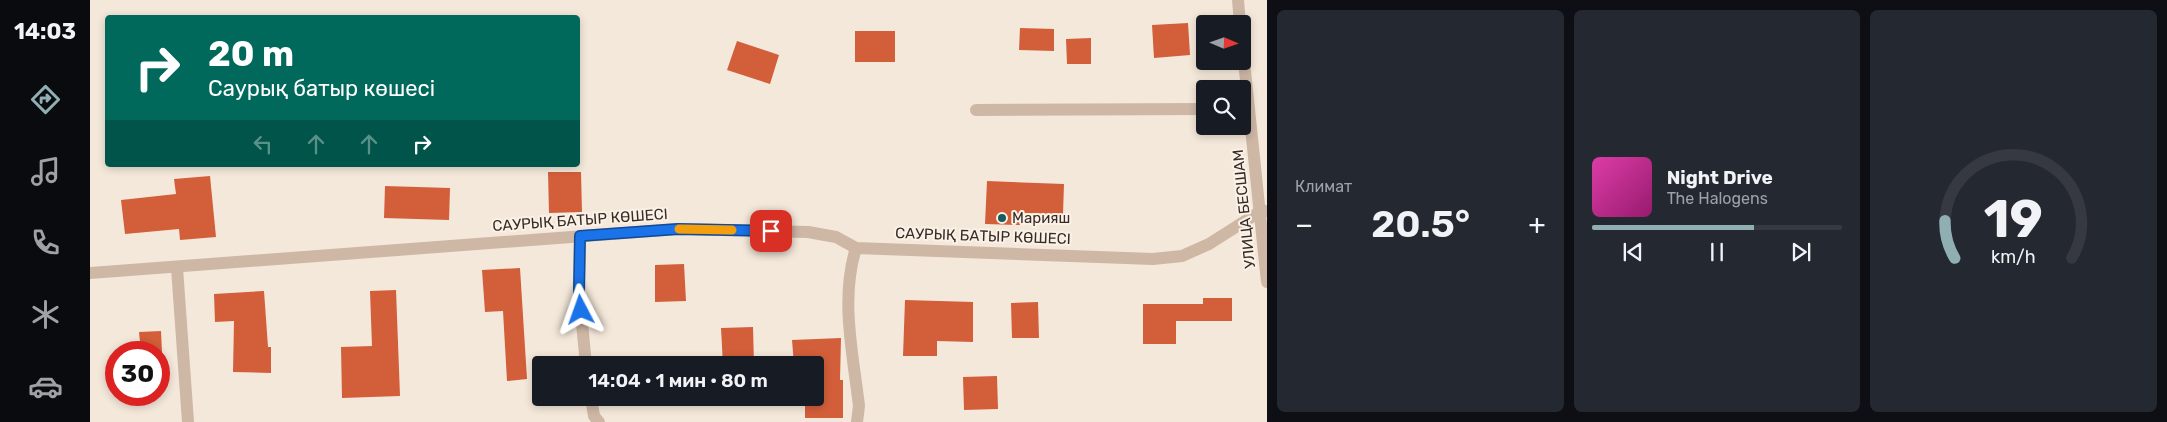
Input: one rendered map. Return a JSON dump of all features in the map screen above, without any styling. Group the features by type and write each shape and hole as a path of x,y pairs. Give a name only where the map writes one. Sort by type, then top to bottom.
{"street":[{"path":"1238,0 1239,15"},
{"path":"976,110 1196,109"},
{"name":"УЛИЦА БЕСШАМ","path":"1251,135 1264,211 1267,282"},
{"name":"САУРЫҚ БАТЫР КӨШЕСІ","path":"90,273 177,268 678,229 808,232 836,237 856,248 1153,259 1182,256 1209,244 1264,211"},
{"path":"580,236 579,292 585,356"},
{"path":"856,248 850,268 847,294 859,406 857,422"},
{"path":"177,268 188,422"},
{"path":"592,406 594,416 599,422"}],"building":[{"path":"1188,23 1190,55 1154,58 1152,25"},
{"path":"1020,28 1054,29 1054,51 1019,50"},
{"path":"855,31 895,31 895,62 855,62"},
{"path":"1091,38 1091,64 1067,64 1066,39"},
{"path":"737,41 779,55 770,84 727,70"},
{"path":"548,172 581,172 582,212 549,213"},
{"path":"210,176 216,237 180,240 179,229 125,234 121,200 176,194 174,179"},
{"path":"987,181 1064,184 1063,214 1021,213 1020,225 985,224"},
{"path":"385,186 450,188 449,220 384,218"},
{"path":"684,264 686,301 655,302 655,265"},
{"path":"520,268 527,379 507,381 503,311 485,312 482,270"},
{"path":"396,290 400,396 342,398 341,347 372,346 370,291"},
{"path":"264,291 268,347 271,347 271,373 233,372 234,321 215,322 214,294"},
{"path":"1203,298 1232,298 1232,321 1176,321 1176,344 1143,344 1143,304 1203,304"},
{"path":"905,300 973,302 973,342 937,341 937,356 903,356"},
{"path":"1038,302 1039,338 1012,338 1011,303"},
{"path":"753,327 754,356 723,356 721,328"},
{"path":"161,331 161,341 140,341 139,332"},
{"path":"841,338 840,380 843,380 843,418 805,418 805,406 824,406 824,356 793,356 792,340"},
{"path":"997,376 998,409 964,410 963,377"}],"slow traffic":[{"path":"679,229 732,230"}],"place":[{"name":"Марияш","path":"1002,218"}],"route":[{"path":"581,310 579,292 580,236 678,229 771,231"}]}
